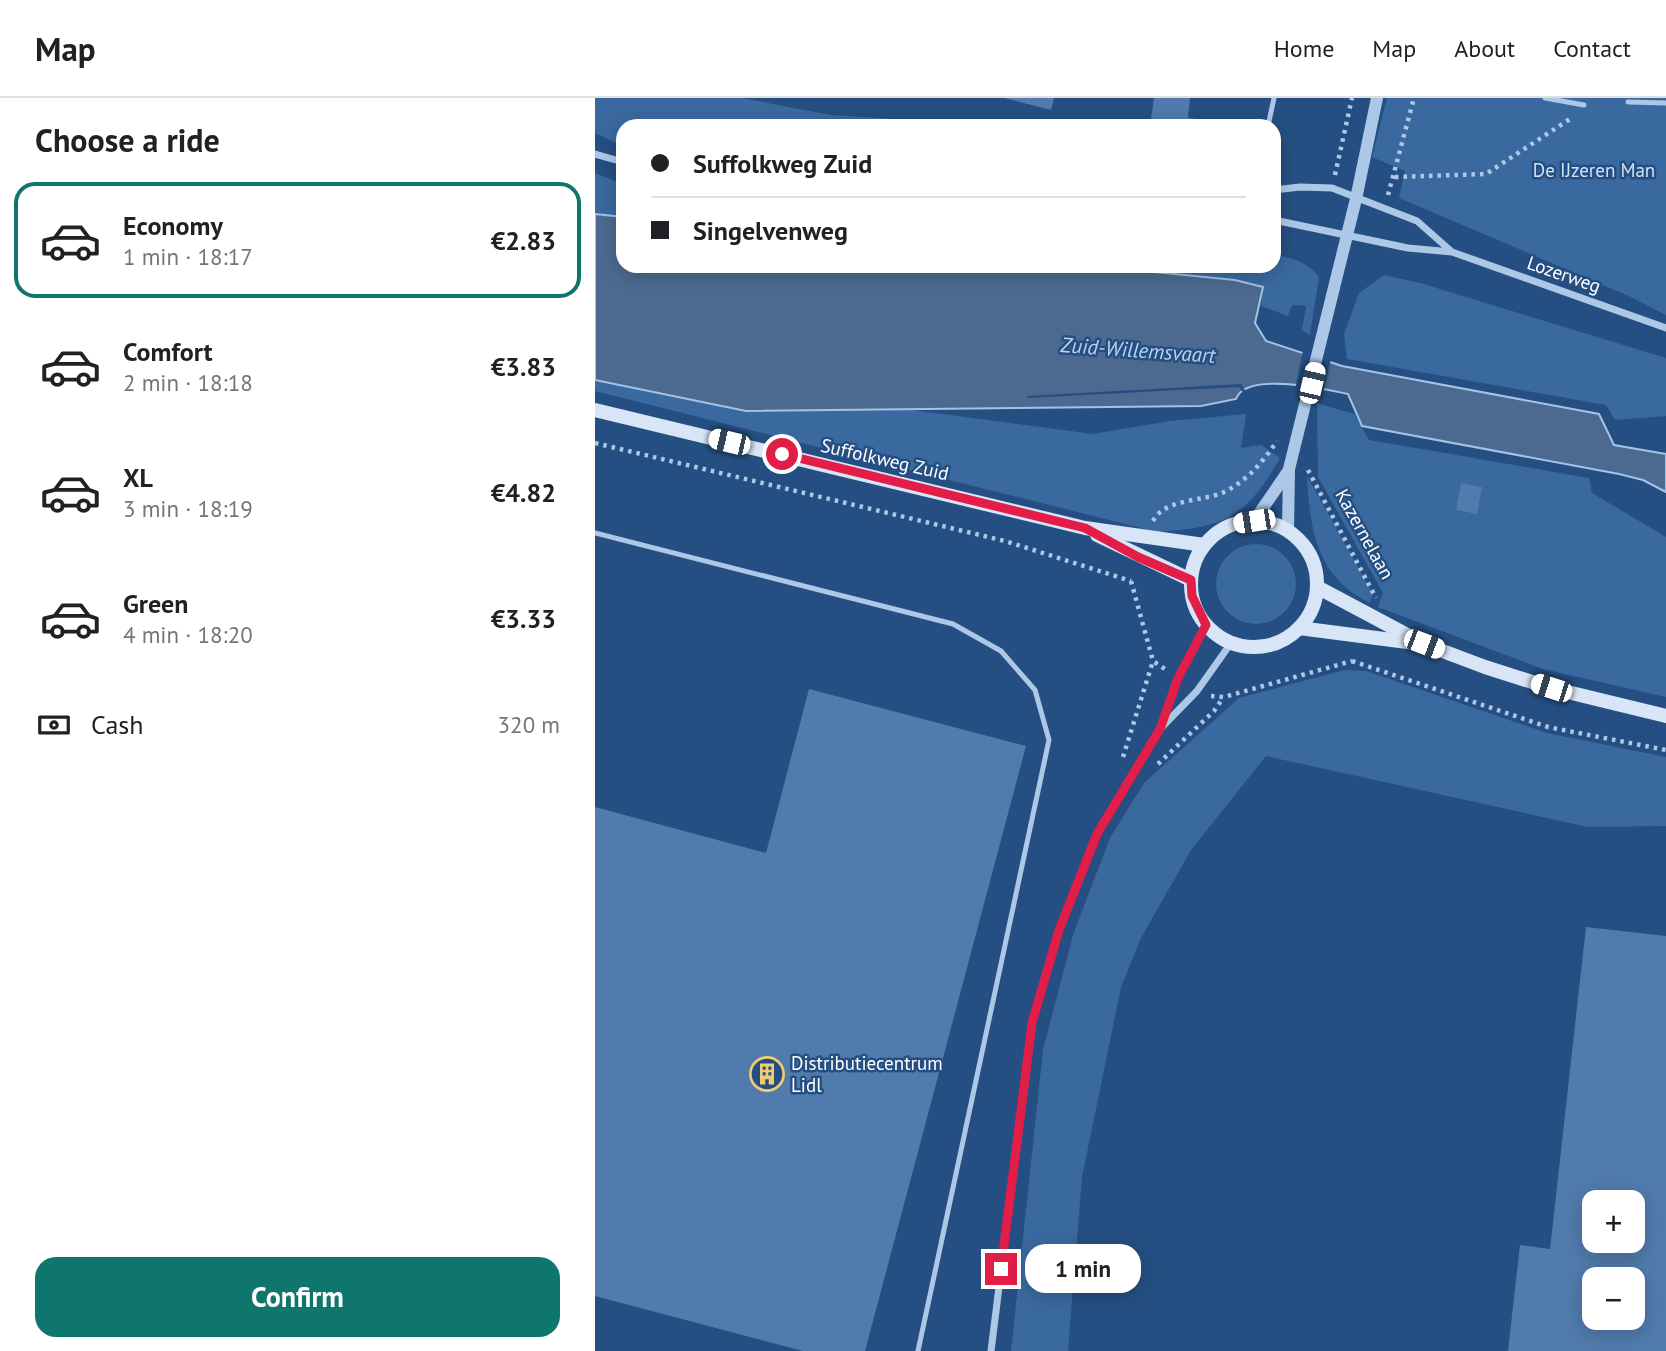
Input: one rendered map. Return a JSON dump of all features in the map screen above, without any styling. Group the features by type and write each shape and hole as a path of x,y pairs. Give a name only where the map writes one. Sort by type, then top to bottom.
{"main road":[{"name":"Suffolkweg Zuid","path":"595,410 1085,528 1145,539 1204,545"},
{"path":"1254,521 1272,523 1288,531 1304,546 1314,566 1317,587 1312,609 1299,628 1284,639 1267,646 1249,647 1231,643 1206,625 1192,596 1191,580 1195,561 1204,545 1218,532 1235,524 1254,521"},
{"name":"Suffolkweg Zuid","path":"1085,528 1138,557 1191,580"},
{"path":"1317,587 1424,644 1551,688 1666,716"},
{"path":"1299,628 1424,644"}],"street":[{"path":"1288,531 1289,469 1347,237 1377,98"},
{"path":"595,154 616,160"},
{"path":"1281,189 1332,188"},
{"name":"Lozerweg","path":"1332,188 1417,221 1452,252"},
{"name":"Lozerweg","path":"1281,222 1408,248 1452,252 1666,328"},
{"path":"1254,521 1289,469"},
{"path":"991,1351 1032,1023 1059,930 1097,834 1160,729 1178,678 1206,625"},
{"path":"1160,729 1197,691 1231,643"}],"lane":[{"path":"1270,119 1274,98"},
{"path":"1545,98 1584,104"},
{"path":"1628,102 1666,103"},
{"path":"595,533 953,624 1001,651 1035,690 1049,740 918,1351"}],"path":[{"path":"1332,188 1352,98"},
{"path":"1414,98 1395,177 1486,174 1571,119 1584,104"},
{"path":"1145,539 1156,515 1182,503 1221,493 1246,478 1262,463 1285,429 1302,425"},
{"path":"595,443 1005,541 1131,581"},
{"name":"Kazernelaan","path":"1307,461 1308,472 1377,596 1370,614"},
{"path":"1123,760 1153,661 1131,581 1138,557"},
{"path":"1352,661 1361,638"},
{"path":"1154,767 1213,711 1224,697 1352,661 1548,727 1666,750"}],"green space":[{"path":"595,98 741,98 831,115 893,119 616,119 616,143 595,133"},
{"name":"De IJzeren Man","path":"1387,98 1666,98 1666,315 1629,296 1399,198 1405,171 1372,157"},
{"path":"595,173 616,181 616,216 595,214"},
{"path":"1281,257 1299,262 1319,277 1310,335 1302,330 1306,306 1292,305 1288,316 1261,306 1263,287 1235,280 1164,273 1281,273"},
{"path":"1384,275 1420,283 1666,358 1666,416 1615,420 1606,405 1347,359 1344,334 1359,293"},
{"path":"595,380 746,411 889,407 1093,434 1170,421 1246,414 1241,448 1261,445 1280,458 1256,494 1231,516 1200,527 1157,532 595,391"},
{"path":"1317,403 1354,414 1369,440 1589,478 1592,493 1666,537 1666,697 1543,669 1378,607 1383,593 1318,477"},
{"path":"1307,476 1373,594 1370,603 1338,580 1319,550 1311,515"},
{"path":"1256,544 1271,547 1284,556 1293,569 1296,584 1293,599 1284,612 1271,621 1256,624 1241,621 1228,612 1219,599 1216,584 1219,569 1228,556 1241,547"},
{"path":"1345,670 1366,671 1547,733 1666,757 1666,826 1588,827 1266,756 1191,850 1141,938 1121,987 1082,1177 1068,1351 1011,1351 1043,1050 1073,935 1110,838 1144,783 1239,698"}],"water":[{"name":"Zuid-Willemsvaart","path":"595,214 616,216 616,273 1164,273 1235,280 1263,287 1255,323 1266,341 1342,366 1599,414 1614,445 1666,454 1666,492 1643,480 1619,474 1362,426 1348,394 1287,384 1254,386 1243,391 1236,399 1201,406 746,411 595,380"}],"pier":[{"path":"1303,350 1331,359 1323,393 1295,390"},
{"path":"1241,384 1246,392 1244,394 1239,387 1027,398 1027,396"}],"building":[{"path":"1004,98 1054,98 1051,110"},
{"path":"1154,98 1190,98 1188,118 1198,119 1151,119"},
{"path":"1461,483 1482,487 1477,514 1456,510"},
{"name":"Distributiecentrum Lidl","path":"809,689 1026,746 865,1351 803,1351 595,1296 595,807 766,853"},
{"path":"1586,927 1666,936 1666,1351 1508,1351 1520,1245 1550,1249"}],"place":[{"name":"Distributiecentrum Lidl","path":"767,1074"}],"route":[{"path":"782,454 1085,528 1138,557 1191,580 1197,612 1206,625 1178,678 1160,729 1097,834 1059,930 1032,1023 1001,1269"}]}
